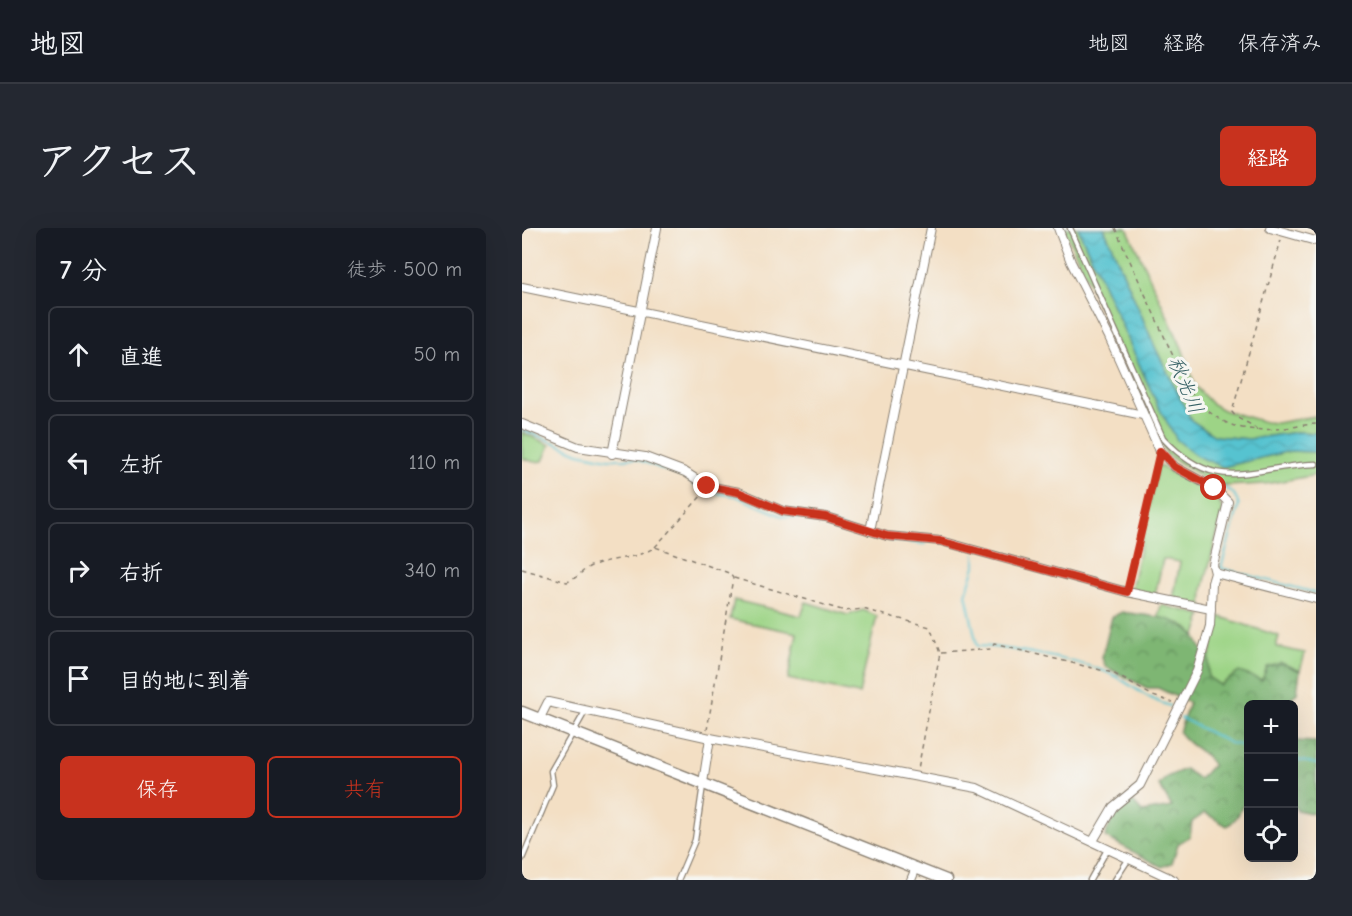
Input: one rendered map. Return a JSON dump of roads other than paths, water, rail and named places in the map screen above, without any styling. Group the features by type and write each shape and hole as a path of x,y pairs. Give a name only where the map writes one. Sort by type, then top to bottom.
{"street":[{"path":"612,454 657,228"},
{"path":"870,531 931,228"},
{"path":"1058,228 1071,262 1109,337 1160,451 1175,467 1214,488 1228,502 1213,565 1215,573 1206,643 1181,705 1140,785 1113,807 1093,841"},
{"path":"1270,228 1316,241"},
{"path":"522,287 1143,415"},
{"path":"522,424 578,447 645,458 685,472 707,486 738,492 783,511 826,517 887,536 940,541 1127,592 1211,609"},
{"path":"1215,573 1316,599"},
{"path":"540,718 548,702 708,738 977,788 1130,857 1174,880"},
{"path":"522,712 946,880"},
{"path":"703,783 708,738"},
{"path":"911,880 915,868"}],"lane":[{"path":"1070,228 1163,438 1174,449 1195,464 1217,474 1316,464"},
{"path":"522,859 553,785 551,771 586,710"},
{"path":"678,880 695,840 703,783"},
{"path":"1090,880 1108,848"},
{"path":"1115,880 1130,857"}],"water":[{"path":"1078,228 1104,228 1155,347 1191,420 1215,436 1249,439 1297,432 1316,433 1316,452 1290,451 1223,467 1199,457 1177,440 1158,406"}],"waterway":[{"path":"522,429 579,453 608,459 636,459 686,478 700,489"},
{"path":"1220,485 1234,494 1239,505 1221,568 1316,593"},
{"path":"708,492 736,496 782,516 821,520"},
{"path":"832,523 855,533 881,538"},
{"path":"889,540 925,544"},
{"path":"975,554 975,566 966,594 977,646 1027,652 1084,665 1113,675 1147,696 1170,706"},
{"path":"1181,718 1230,743 1244,746"},
{"path":"1298,760 1316,764"}],"water label":[{"name":"秋光川","path":"1186,385"}]}
